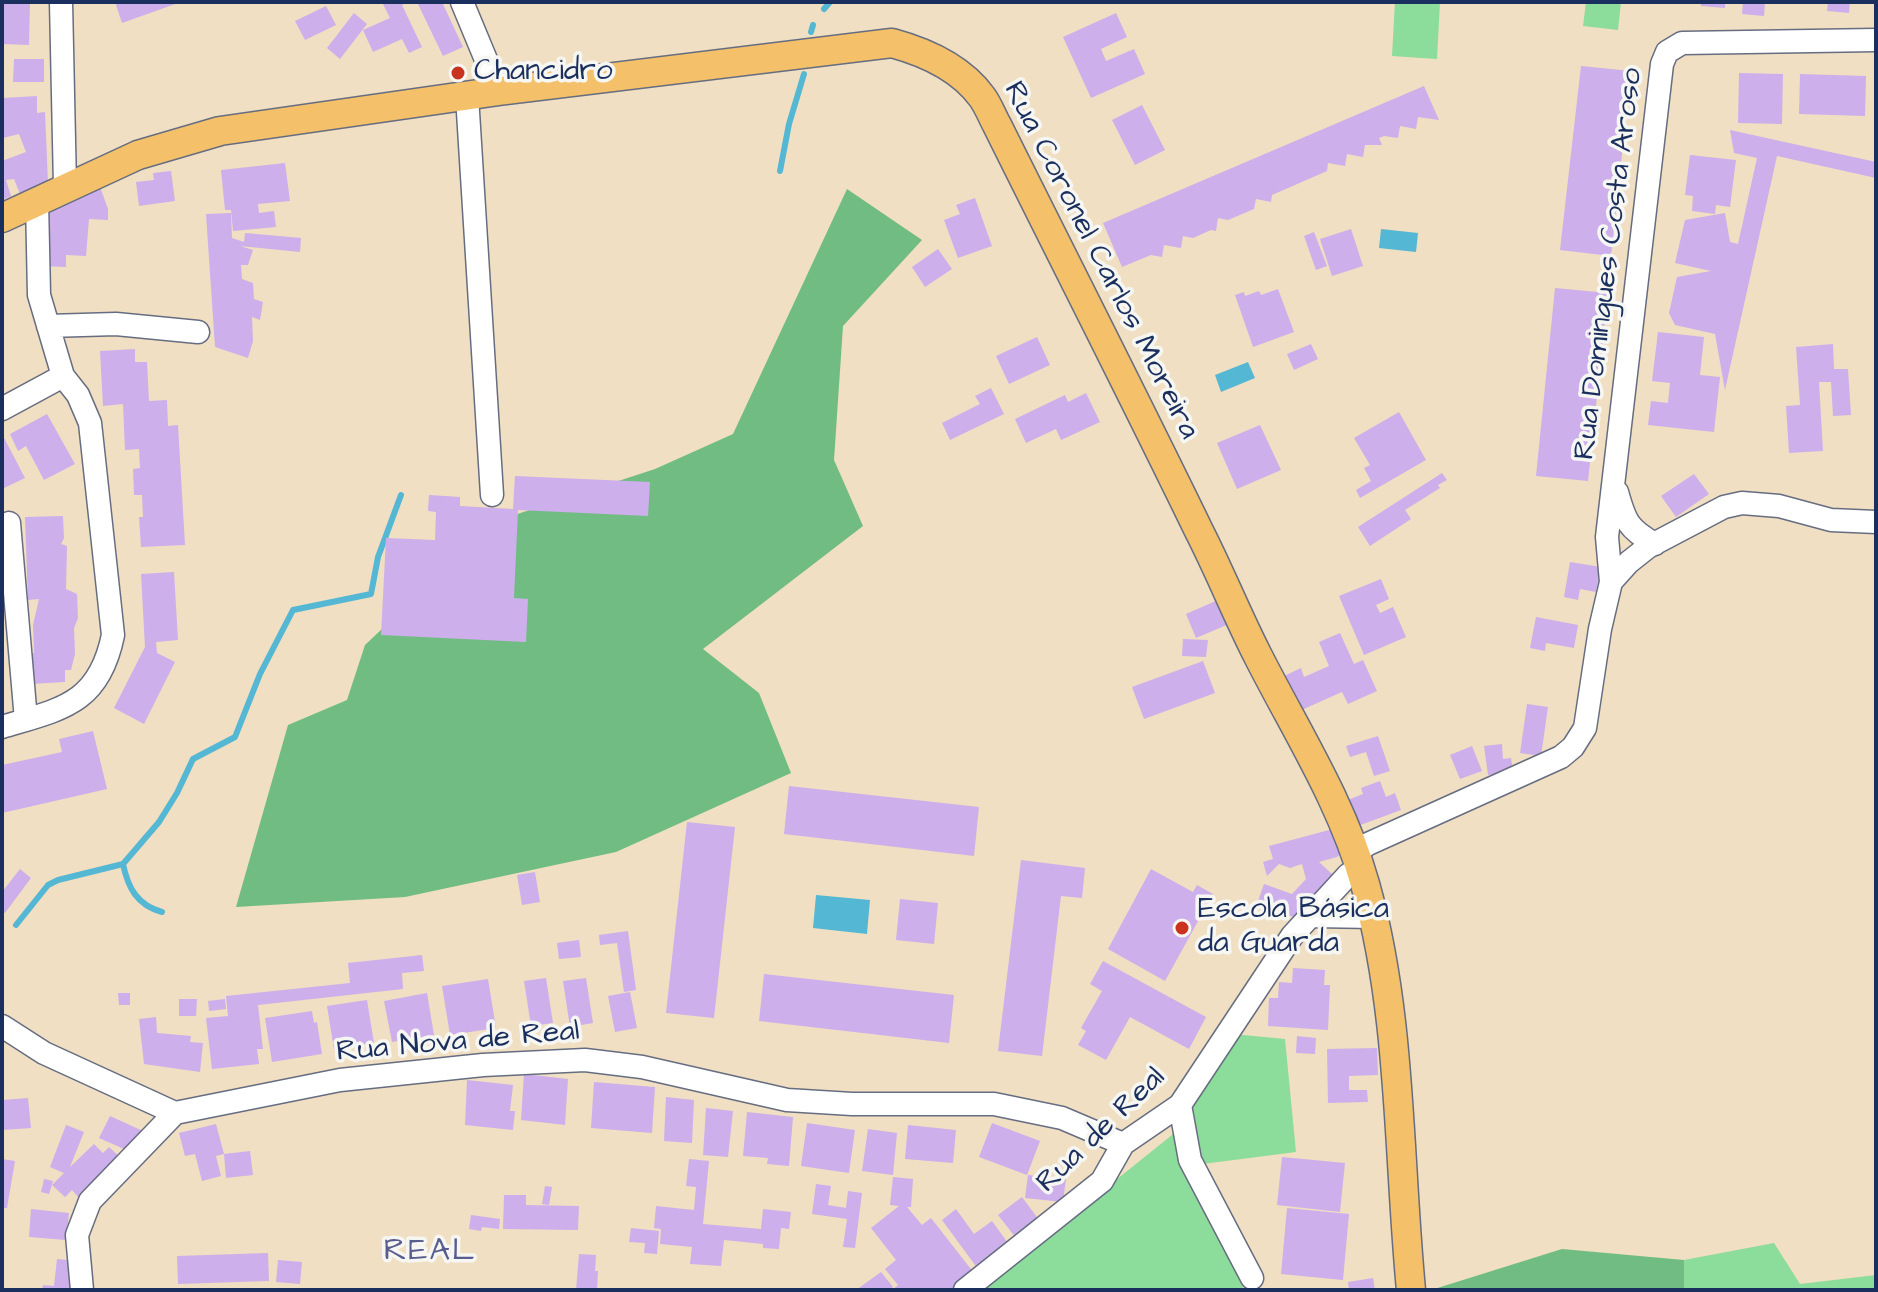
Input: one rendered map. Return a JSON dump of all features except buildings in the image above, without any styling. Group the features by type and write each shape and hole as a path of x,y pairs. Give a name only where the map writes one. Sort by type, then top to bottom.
{"main road":[{"name":"Rua Coronel Carlos Moreira","path":"2,218 138,155 220,131 499,91 892,43 925,52 956,73 982,96 997,125 1201,535 1257,655 1327,784 1357,860 1374,917 1386,985 1411,1290"}],"street":[{"path":"61,2 65,187"},
{"path":"462,2 499,91"},
{"name":"Rua Domingues Costa Aroso","path":"1611,582 1607,537 1662,64 1667,52 1682,43 1876,40"},
{"path":"467,96 492,495"},
{"path":"2,727 60,710 82,696 99,679 108,660 113,635 90,423 78,395 63,376 39,295 37,201"},
{"path":"48,326 116,324 198,332"},
{"path":"2,409 63,376"},
{"name":"Rua Domingues Costa Aroso","path":"1614,483 1625,520 1636,534 1655,544"},
{"path":"1611,582 1629,562 1655,544 1724,507 1742,503 1779,506 1831,520 1876,522"},
{"path":"9,523 26,720"},
{"name":"Rua de Real","path":"965,1290 1102,1181 1123,1144 1180,1105 1292,936 1348,875 1368,844 1561,757 1573,747 1585,728 1600,629 1611,582"},
{"path":"1313,916 1374,917"},
{"path":"6,1036 175,1113 90,1201 77,1235 82,1290"},
{"name":"Rua Nova de Real","path":"175,1113 340,1080 483,1065 585,1060 642,1067 787,1100 852,1104 994,1104 1062,1118 1123,1144"},
{"path":"1180,1105 1190,1160 1252,1278"}],"green space":[{"path":"1395,2 1440,2 1437,59 1392,56"},
{"path":"1586,2 1621,2 1618,30 1583,26"},
{"path":"847,189 922,240 843,326 834,460 863,526 703,649 759,693 791,773 616,852 405,897 236,907 288,725 347,700 365,645 496,521 655,469 733,434"},
{"path":"1233,1034 1285,1039 1296,1152 1187,1166 1244,1290 979,1290 1172,1135"},
{"path":"1774,1243 1800,1284 1876,1275 1876,1290 1684,1290 1684,1260"},
{"path":"1562,1249 1684,1260 1684,1290 1431,1290"}],"water":[{"path":"1381,229 1418,233 1416,252 1379,248"},
{"path":"1248,362 1255,378 1221,392 1215,375"},
{"path":"816,895 870,900 867,934 813,928"}],"waterway":[{"path":"824,9 830,2"},
{"path":"811,32 813,25"},
{"path":"780,171 789,124 804,74"},
{"path":"123,864 159,822 193,759 235,737 260,674 293,610 371,594 378,557 401,495"},
{"path":"16,925 48,885 123,864 135,894 146,905 162,912"}],"place":[{"name":"Chancidro","path":"458,73"},
{"name":"Escola Básica da Guarda","path":"1182,928"}],"district":[{"name":"REAL","path":"430,1252"}]}
